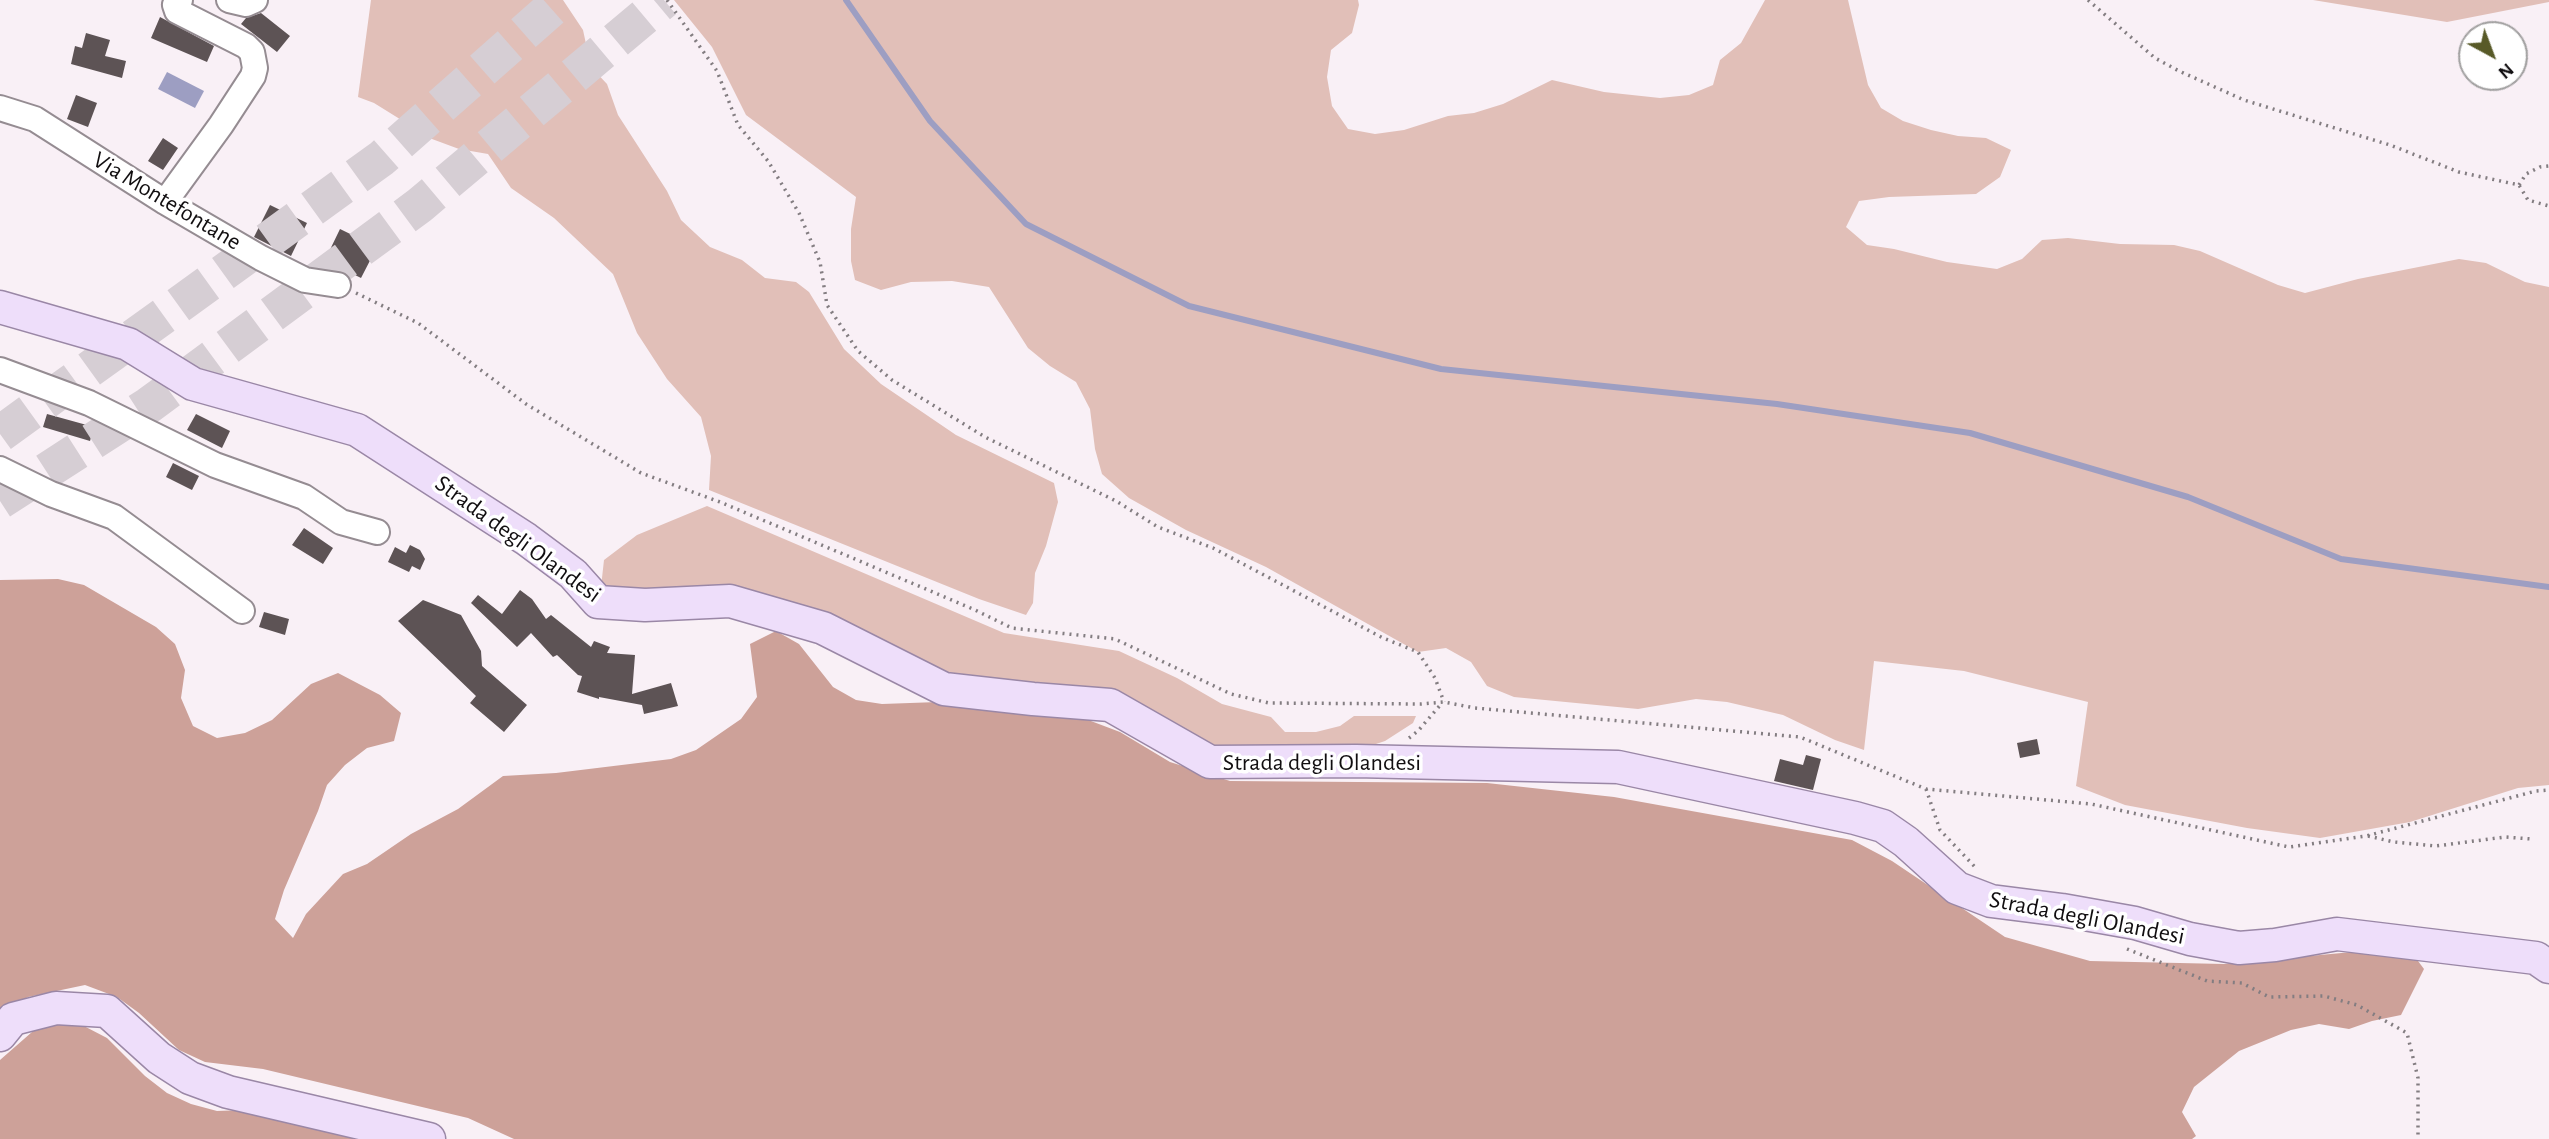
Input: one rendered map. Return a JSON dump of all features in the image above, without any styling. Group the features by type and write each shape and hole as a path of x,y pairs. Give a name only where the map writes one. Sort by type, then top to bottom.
{"main road":[{"name":"Strada degli Olandesi","path":"0,307 128,344 193,384 357,430 526,539 573,574 598,602 645,605 730,601 823,628 944,689 1110,705 1210,762 1356,761 1618,767 1883,826 1906,842 1957,888 1992,901 2135,923 2190,939 2239,948 2275,945 2337,934 2536,958 2549,967"},
{"path":"0,1035 13,1019 56,1008 107,1011 159,1058 190,1078 228,1092 429,1139"}],"street":[{"path":"165,202 253,76 255,68 252,52 246,46 177,11 175,5 180,0"},
{"path":"229,0 246,4 255,0"},
{"name":"Via Montefontane","path":"0,108 35,119 165,202 261,258 305,281 338,285"},
{"path":"0,370 89,403 215,465 304,498 341,522 377,532"},
{"path":"0,469 51,494 114,517 242,611"}],"path":[{"path":"667,0 717,71 738,125 768,161 799,213 820,262 827,305 858,351 892,380 985,437 1116,501 1158,527 1213,548 1383,638 1418,652 1435,678 1444,702"},
{"path":"2088,0 2155,58 2179,71 2244,100 2390,145 2459,172 2519,185 2528,200 2549,206"},
{"path":"2519,185 2526,174 2540,166 2549,166"},
{"path":"338,285 418,323 526,404 641,473 720,502 1012,628 1115,639 1231,694 1269,703 1444,702 1475,708 1800,737 1926,789 2091,804 2289,846 2366,836 2536,791 2549,790"},
{"path":"1926,789 1940,830 1976,868"},
{"path":"2366,836 2436,846 2505,837 2532,839"},
{"path":"2125,948 2207,981 2242,983 2269,997 2324,996 2357,1005 2407,1033 2418,1078 2418,1139"}],"shaded area":[{"path":"371,0 563,0 583,30 591,67 607,84 618,115 667,191 681,220 710,247 742,260 765,278 796,282 809,292 844,349 881,384 956,435 1054,483 1058,502 1046,546 1035,573 1033,603 1026,615 979,599 709,490 711,456 701,417 667,379 637,333 613,274 554,218 511,188 488,154 459,149 432,139 374,103 358,97"},
{"path":"674,0 1358,0 1352,33 1331,50 1327,77 1332,106 1348,129 1375,134 1404,130 1448,116 1474,113 1503,104 1552,80 1604,92 1660,98 1689,95 1713,85 1720,60 1741,43 1765,0 1848,0 1868,85 1881,108 1903,121 1958,136 1986,138 2011,150 2000,177 1976,194 1889,197 1859,201 1846,227 1867,245 1947,262 1997,269 2022,259 2042,240 2068,238 2120,244 2174,245 2200,251 2278,285 2305,293 2358,279 2459,259 2486,263 2525,282 2549,287 2549,785 2518,788 2410,822 2320,838 2247,828 2125,805 2076,786 2088,702 1964,671 1874,661 1864,750 1835,740 1783,715 1727,702 1696,699 1638,709 1514,697 1487,686 1471,662 1446,648 1418,652 1266,567 1186,530 1129,498 1102,474 1095,449 1090,409 1076,382 1028,348 989,287 952,281 911,282 881,290 855,280 851,261 851,229 856,197 746,115 712,47"},
{"path":"2313,0 2549,0 2549,2 2447,22"},
{"path":"707,506 1004,633 1119,651 1177,678 1222,704 1271,717 1285,732 1316,732 1340,726 1354,716 1416,716 1413,723 1385,741 1355,751 1210,753 1161,721 947,679 851,627 600,596 604,560 637,535"},
{"path":"58,579 84,585 156,627 175,644 185,670 181,698 193,726 217,738 245,733 272,720 311,684 338,673 380,695 401,713 394,741 367,748 345,765 327,785 284,890 275,919 293,938 306,914 343,874 367,864 411,834 458,809 503,776 556,773 671,759 696,750 741,719 757,697 750,644 776,631 799,644 833,687 856,700 882,704 938,702 1075,715 1120,732 1170,762 1230,781 1487,783 1614,797 1852,840 1892,861 2005,937 2090,961 2224,964 2363,951 2391,953 2418,961 2424,969 2401,1015 2349,1029 2319,1024 2291,1030 2239,1051 2194,1087 2182,1112 2196,1136 2192,1139 514,1139 468,1118 263,1069 205,1062 179,1050 139,1013 117,997 85,985 28,997 0,1013 0,580"},
{"path":"55,1019 82,1025 107,1038 145,1076 167,1093 191,1104 217,1111 244,1110 371,1139 0,1139 0,1060 32,1032"}],"water":[{"path":"167,72 204,91 195,108 158,89"}],"building":[{"path":"261,13 290,36 277,52 241,24 246,18"},
{"path":"160,17 214,46 207,62 151,38"},
{"path":"86,33 110,40 105,56 126,61 122,78 71,64 75,46 82,48"},
{"path":"76,95 97,103 88,127 67,119"},
{"path":"163,138 178,148 163,170 148,161"},
{"path":"270,205 307,223 291,256 254,237"},
{"path":"340,229 377,247 361,278 325,260"},
{"path":"47,414 94,427 90,441 43,427"},
{"path":"196,414 230,431 222,448 187,430"},
{"path":"173,463 199,476 192,490 166,477"},
{"path":"304,528 333,548 323,564 292,545"},
{"path":"410,545 420,550 425,559 420,570 412,566 409,572 388,562 395,547 406,553"},
{"path":"520,590 532,599 546,619 551,615 591,647 594,641 610,647 607,653 635,655 632,694 671,683 678,706 644,714 642,705 599,699 577,692 582,676 557,655 553,657 531,633 517,647 471,603 478,595 502,614"},
{"path":"423,600 461,615 481,651 482,666 527,705 504,732 470,703 476,696 398,621"},
{"path":"264,612 289,619 285,635 259,627"},
{"path":"2037,739 2040,754 2020,758 2017,743"},
{"path":"1806,755 1821,759 1813,790 1774,781 1780,759 1803,765"}],"waterway":[{"path":"846,0 930,121 1026,224 1189,306 1441,369 1777,404 1970,433 2188,497 2341,559 2549,587"}],"tunnel":[{"path":"0,434 382,158 561,0"},
{"path":"0,501 149,405 420,205 664,0"}]}
